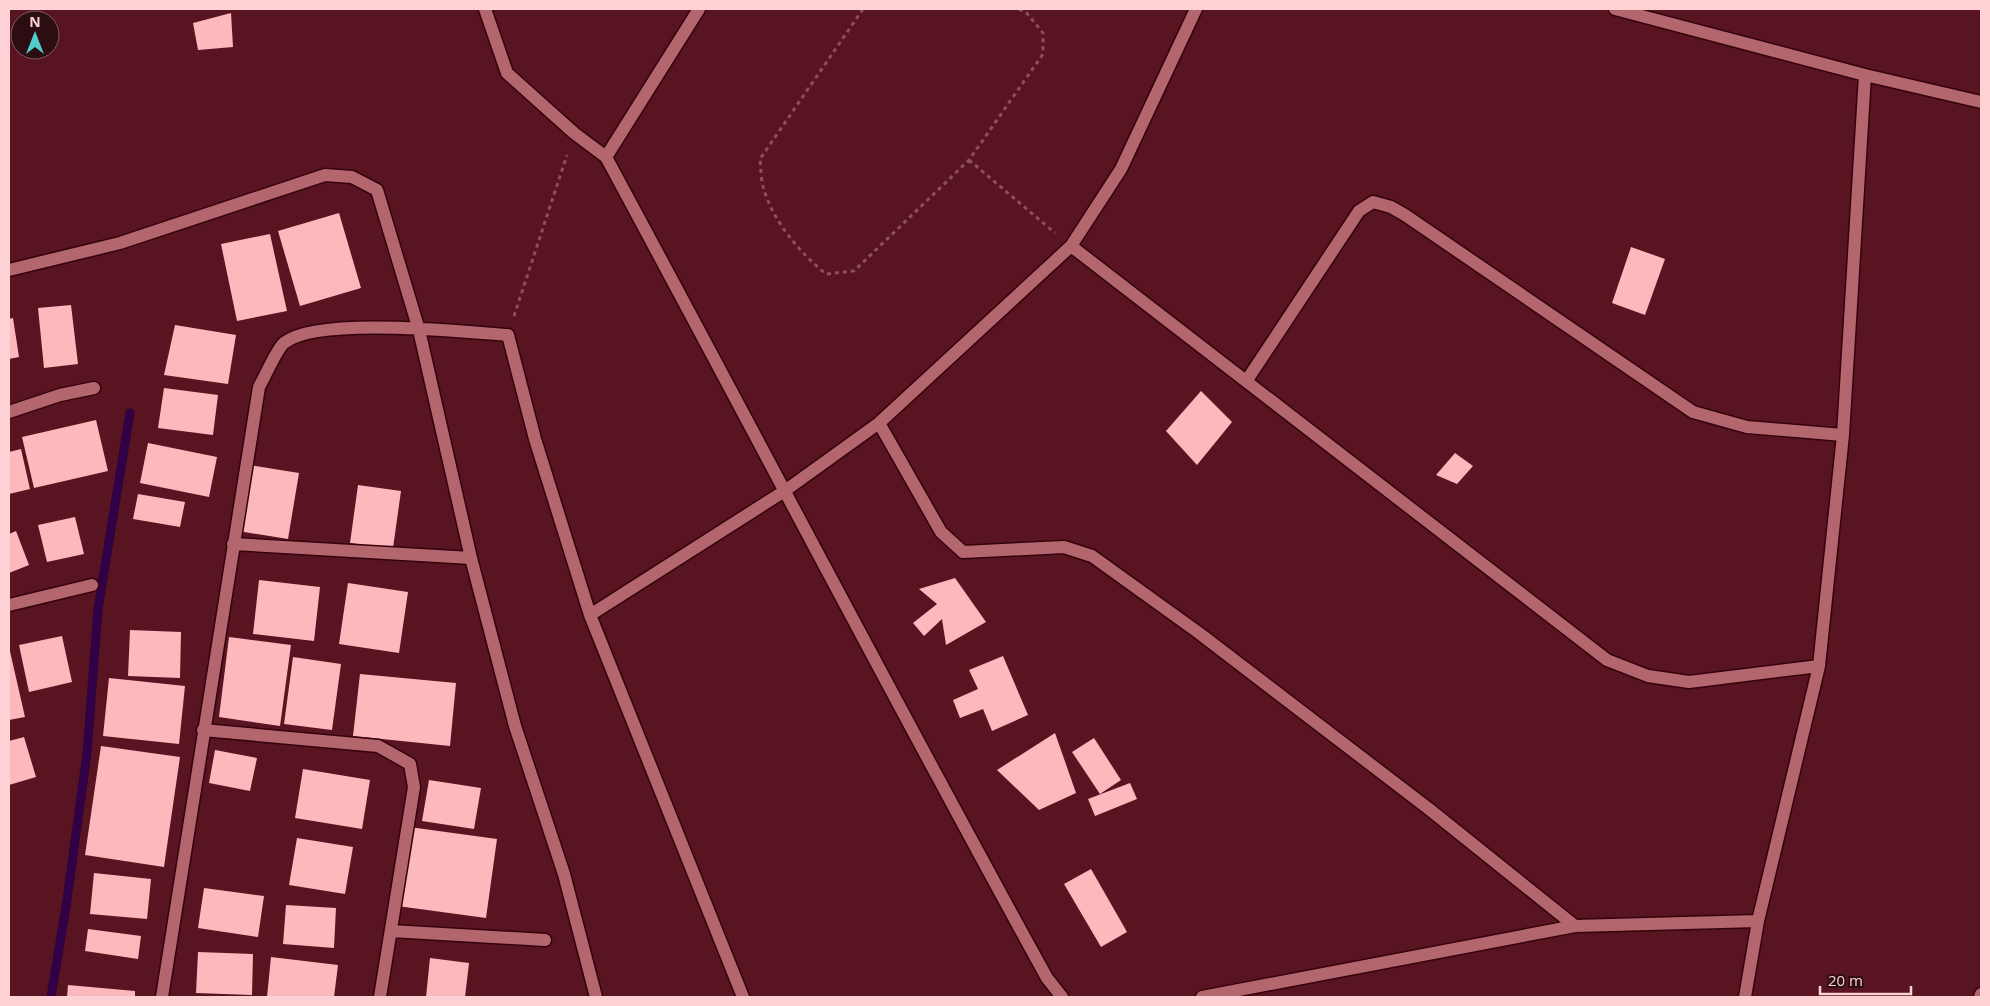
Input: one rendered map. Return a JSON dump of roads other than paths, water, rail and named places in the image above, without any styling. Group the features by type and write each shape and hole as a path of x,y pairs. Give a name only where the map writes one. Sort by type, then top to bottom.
{"street":[{"path":"485,9 507,73 574,133 606,157 786,490 907,724 1047,978 1062,997"},
{"path":"606,157 700,9"},
{"path":"590,615 786,490 879,423 1071,246 1121,169 1196,9"},
{"path":"1616,9 1865,75 1981,102"},
{"path":"1745,997 1758,921 1819,666 1842,435 1865,75"},
{"path":"9,270 120,243 325,175 352,177 377,190 419,330 471,558 515,726 564,874 596,997"},
{"path":"1247,380 1359,211 1374,202 1391,207 1405,215 1693,412 1747,427 1842,435"},
{"path":"1071,246 1608,660 1648,676 1689,682 1819,666"},
{"path":"162,997 259,387 284,344 305,334 347,328 508,335 535,439 590,615 743,997"},
{"path":"9,412 60,395 94,388"},
{"path":"879,423 941,532 963,552 1064,547 1092,556 1200,633 1429,809 1575,926"},
{"path":"233,544 471,558"},
{"path":"9,605 92,585"},
{"path":"203,730 378,746 410,764 414,787 380,997"},
{"path":"1204,997 1575,926 1758,921"},
{"path":"391,931 545,940"}],"waterway":[{"path":"51,997 67,900 87,753 98,609 130,413"}]}
